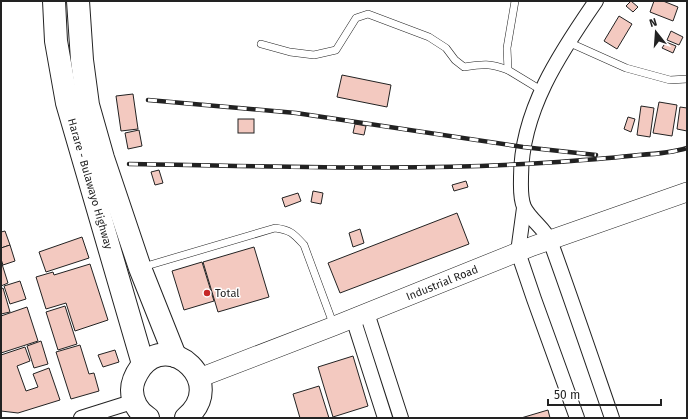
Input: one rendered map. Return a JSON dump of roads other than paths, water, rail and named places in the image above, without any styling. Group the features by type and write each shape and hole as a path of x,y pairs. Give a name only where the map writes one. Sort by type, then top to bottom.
{"highway":[{"name":"Harare - Bulawayo Highway","path":"54,1 56,41 67,103 143,364"},
{"name":"Harare - Bulawayo Highway","path":"78,1 82,60 88,105 103,158 140,268 175,356"},
{"path":"118,275 140,268"},
{"path":"148,418 144,416 136,407 132,396 132,384 136,373 143,364 153,358 164,355 175,356 186,361 194,368 199,378 201,389 201,409 195,410 186,418"}],"street":[{"path":"577,418 518,252 524,208 521,197 521,165 523,143 542,90 568,42 596,1"},
{"name":"Industrial Road","path":"199,378 360,316 518,252 687,192"},
{"path":"524,208 550,240 612,418"},
{"path":"360,316 385,418"},
{"path":"360,316 401,418"},
{"path":"81,418 134,401"}],"lane":[{"path":"508,70 507,48 515,1"},
{"path":"261,44 290,52 314,55 336,50 356,18 368,14 429,37 446,48 454,60 464,67 485,64 497,66 508,70 542,90"},
{"path":"568,42 626,68 670,80 687,79"},
{"path":"140,268 276,228 286,229 295,234 304,245 334,326"}],"railway":[{"path":"148,100 296,113 523,147 596,155"},
{"path":"129,164 344,168 451,167 588,160 663,153 687,148"}],"place":[{"name":"Total","path":"207,293"}]}
